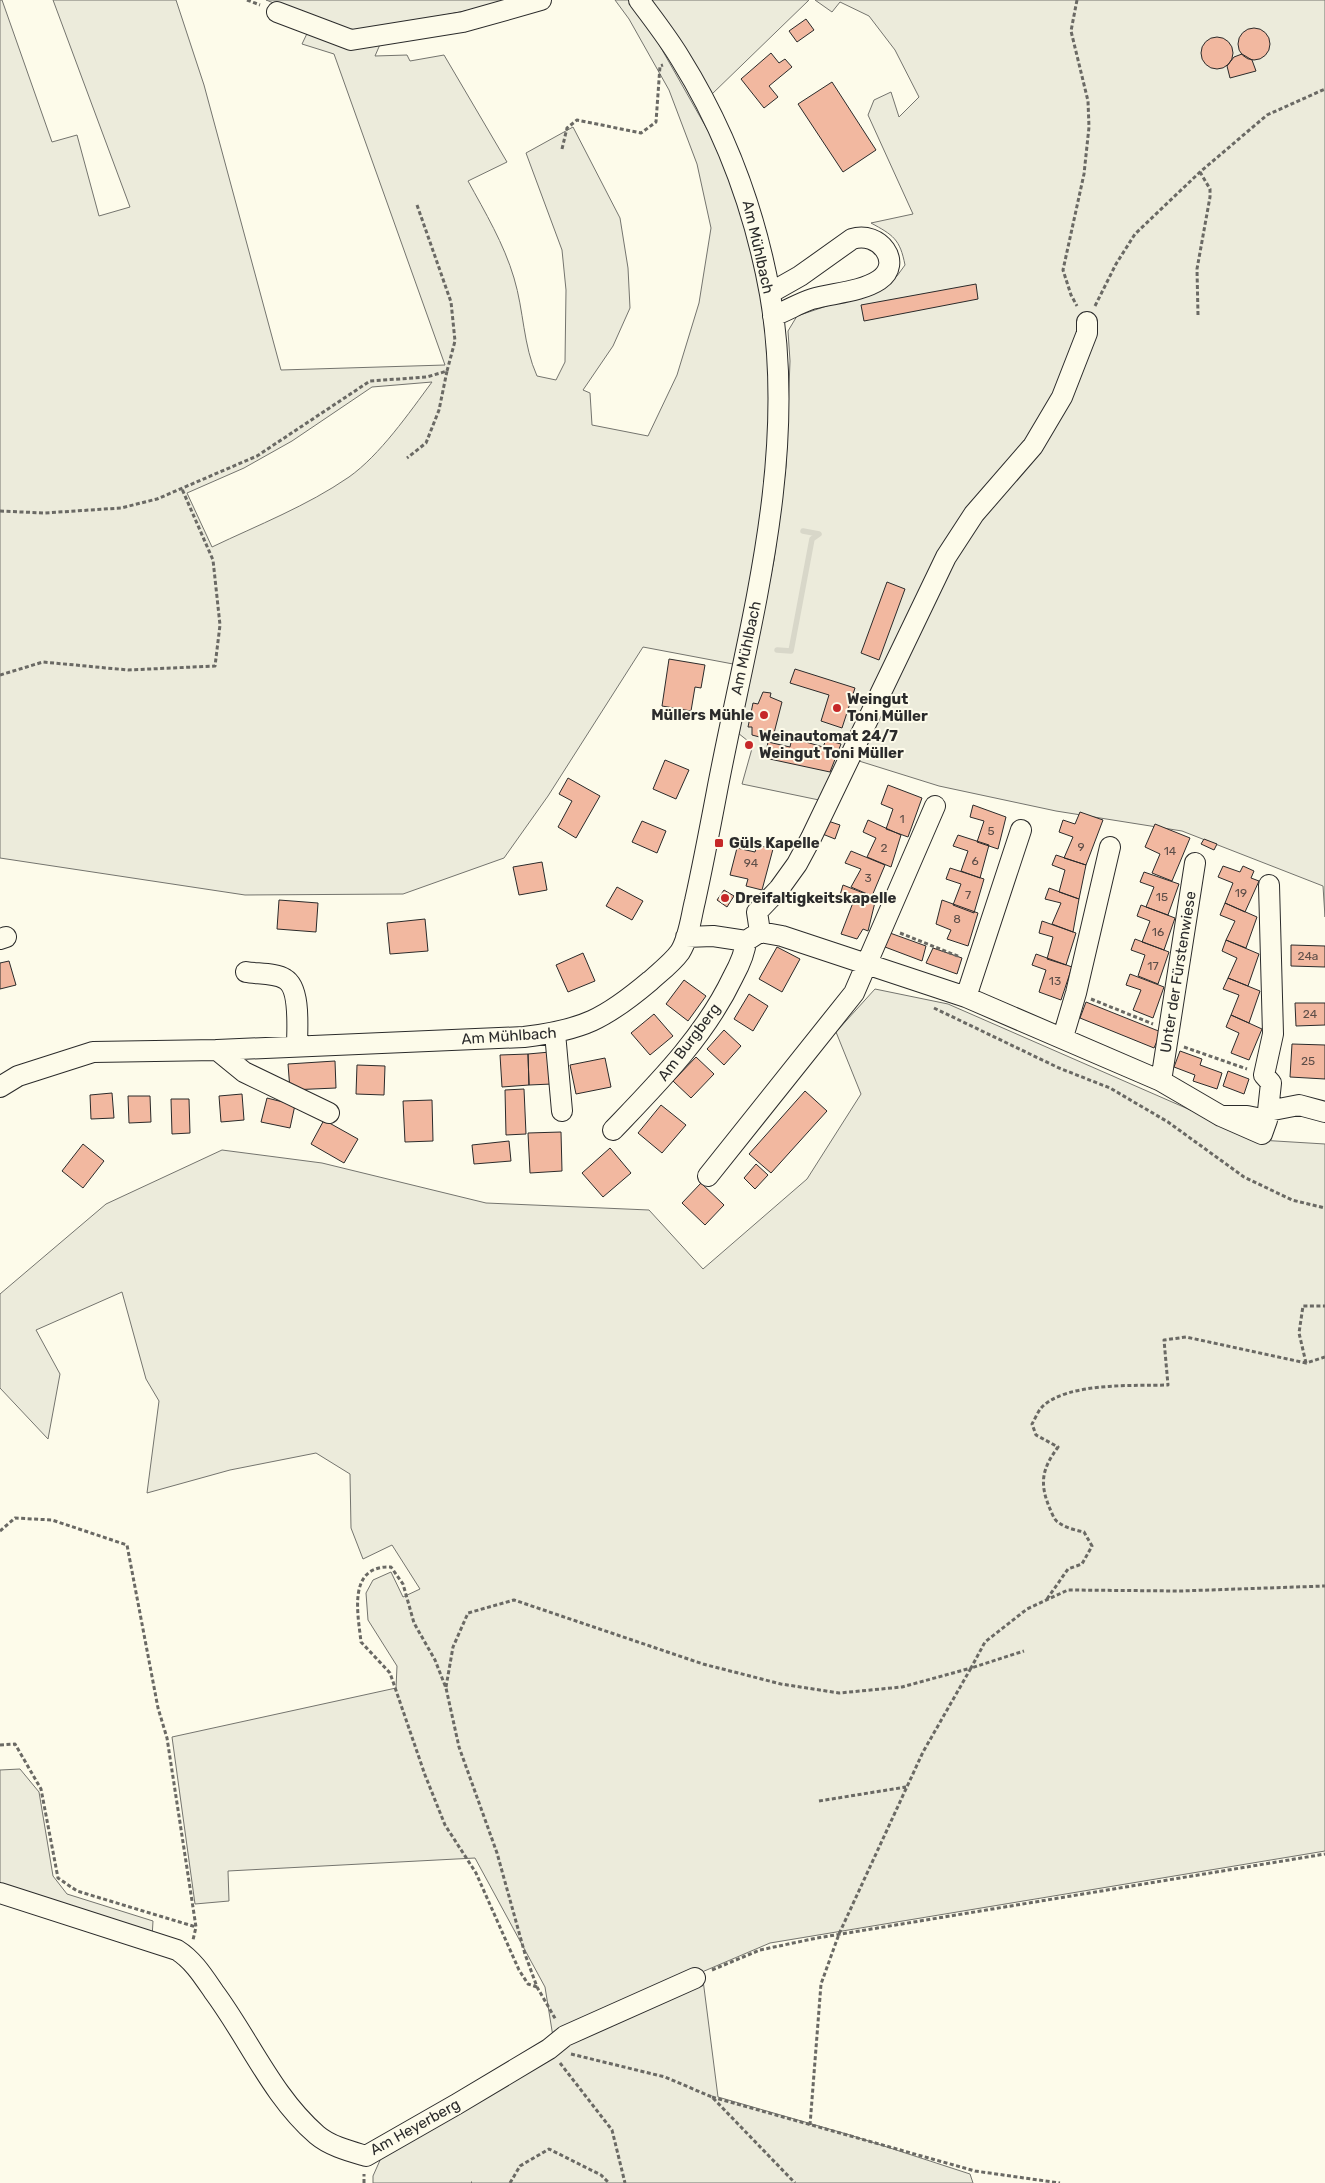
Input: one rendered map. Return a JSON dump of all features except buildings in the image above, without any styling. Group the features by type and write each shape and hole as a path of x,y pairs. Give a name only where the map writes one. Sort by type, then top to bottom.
{"street":[{"path":"277,12 351,40 454,23 541,0"},
{"name":"Am Mühlbach","path":"0,1087 18,1076 93,1052 217,1050 524,1037 555,1033 586,1025 610,1013 671,963 681,951 686,937 764,561 777,460 778,374 770,293 759,238 747,198 705,103 680,58 639,0"},
{"path":"770,293 800,276 852,239 861,236 873,238 886,251 888,261 886,271 880,279 870,285 811,299 773,316"},
{"name":"Am Burgberg","path":"613,1130 661,1079 707,1023 753,937 757,912 779,889 811,838 946,557 974,514 1033,446 1062,397 1087,333 1086,322"},
{"path":"708,1176 848,1002 884,927 934,806"},
{"path":"966,996 1021,830"},
{"path":"1063,1037 1076,993 1110,848"},
{"name":"Unter der Fürstenwiese","path":"1161,1081 1195,863"},
{"path":"686,937 782,936 966,996 1161,1081 1221,1116 1262,1134 1267,1115 1271,1083 1264,1075 1273,1034 1269,885"},
{"path":"246,972 284,978 289,982 298,1013 297,1046"},
{"path":"555,1033 562,1111"},
{"path":"217,1050 244,1072 329,1112"},
{"path":"1267,1115 1299,1105 1325,1112"},
{"name":"Am Heyerberg","path":"0,1893 177,1950 190,1958 221,2001 281,2097 317,2135 340,2148 366,2156 549,2048 565,2036 695,1978"}],"path":[{"path":"1077,0 1071,31 1088,101 1089,127 1084,174 1063,270 1071,295 1086,322"},
{"path":"562,149 567,128 577,120 641,133 656,122 660,66 680,58"},
{"path":"1086,322 1119,258 1135,234 1200,172 1267,115 1325,89"},
{"path":"1198,315 1197,269 1210,197 1210,189 1200,172"},
{"path":"407,458 426,443 439,410 455,341 450,302 417,205"},
{"path":"0,511 44,513 122,508 157,500 257,456 370,381 427,377 447,371"},
{"path":"0,675 42,662 128,670 215,666 220,625 213,560 182,489"},
{"path":"884,927 976,963"},
{"path":"1076,993 1167,1035 1264,1075"},
{"path":"931,1007 1060,1068 1110,1088 1168,1122 1244,1177 1292,1200 1325,1208"},
{"path":"1306,1363 1299,1333 1303,1306 1325,1306"},
{"path":"1047,1600 1068,1569 1082,1564 1092,1546 1084,1532 1070,1529 1056,1522 1049,1506 1042,1482 1048,1461 1058,1447 1036,1435 1032,1424 1042,1406 1071,1391 1104,1386 1168,1385 1164,1340 1186,1337 1306,1363 1325,1358"},
{"path":"0,1531 15,1518 52,1520 128,1545 158,1708 167,1738 196,1928 76,1891 58,1878 41,1789 15,1744 0,1744"},
{"path":"537,1986 528,1984 519,1970 476,1874 445,1825 424,1774 390,1673 361,1642 358,1587 365,1577 378,1566 391,1567 403,1584 414,1623 435,1660 446,1688 459,1747 497,1853 525,1954 537,1986 565,2036"},
{"path":"810,2125 821,1984 839,1934 923,1752 985,1642 1027,1608 1068,1590 1180,1591 1325,1586"},
{"path":"446,1688 453,1647 468,1613 514,1600 703,1664 781,1684 839,1693 902,1687 1024,1651"},
{"path":"819,1801 906,1787"},
{"path":"695,1978 760,1950 839,1934 1325,1854"},
{"path":"549,2048 665,2077 712,2097 975,2172 1060,2183"},
{"path":"549,2048 612,2130 625,2183"},
{"path":"712,2097 795,2183"},
{"path":"510,2183 520,2166 549,2149 601,2176 609,2183"}],"shaded area":[{"path":"0,0 2,0 52,142 77,135 99,216 130,207 53,0 176,0 204,85 281,370 445,365 334,54 302,44 314,19 266,0 522,0 388,26 375,56 407,55 410,61 444,55 507,162 468,181 494,228 510,265 517,290 526,340 537,376 556,380 565,362 566,290 562,250 526,153 573,127 620,218 628,268 630,308 613,346 583,390 590,393 592,425 648,436 677,375 699,303 711,228 697,164 669,90 629,19 615,0 630,0 648,25 732,173 765,309 769,365 770,446 751,585 733,664 643,647 548,796 504,858 403,894 245,895 0,858","holes":["432,382 404,420 361,468 316,497 212,547 187,493 244,468 292,441 372,387"]},
{"path":"650,0 809,0 711,95"},
{"path":"815,0 1325,0 1325,917 1323,886 1182,831 1056,811 939,786 843,756 819,800 742,784 753,745 738,733 774,560 786,466 790,361 788,331 797,316 883,287 897,276 905,265 901,249 890,235 871,223 913,214 868,115 874,100 891,92 899,117 919,97 895,50 869,16 840,2 832,12"},
{"path":"875,989 948,1004 1259,1140 1325,1144 1325,1851 770,1943 702,1972 718,2097 850,2135 970,2174 973,2183 373,2183 373,2176 381,2158 554,2043 545,1987 475,1858 228,1871 229,1901 195,1904 172,1737 396,1688 397,1666 368,1620 366,1593 373,1580 391,1572 403,1597 420,1589 392,1545 363,1559 351,1528 350,1474 316,1453 230,1470 147,1493 159,1401 146,1379 122,1292 36,1330 60,1374 48,1439 0,1388 0,1294 106,1204 222,1150 322,1163 486,1203 649,1210 703,1269 807,1179 861,1094 836,1032"},
{"path":"20,1769 39,1792 53,1876 67,1894 153,1921 152,1938 0,1885 0,1770"}],"waterway":[{"path":"777,650 791,651 812,539 819,534 803,531"}],"place":[{"name":"Weingut Toni Müller","path":"837,708"},
{"name":"Müllers Mühle","path":"764,715"},
{"name":"Weinautomat 24/7 Weingut Toni Müller","path":"749,745"},
{"name":"Güls Kapelle","path":"719,843"},
{"name":"Dreifaltigkeitskapelle","path":"725,898"}]}
